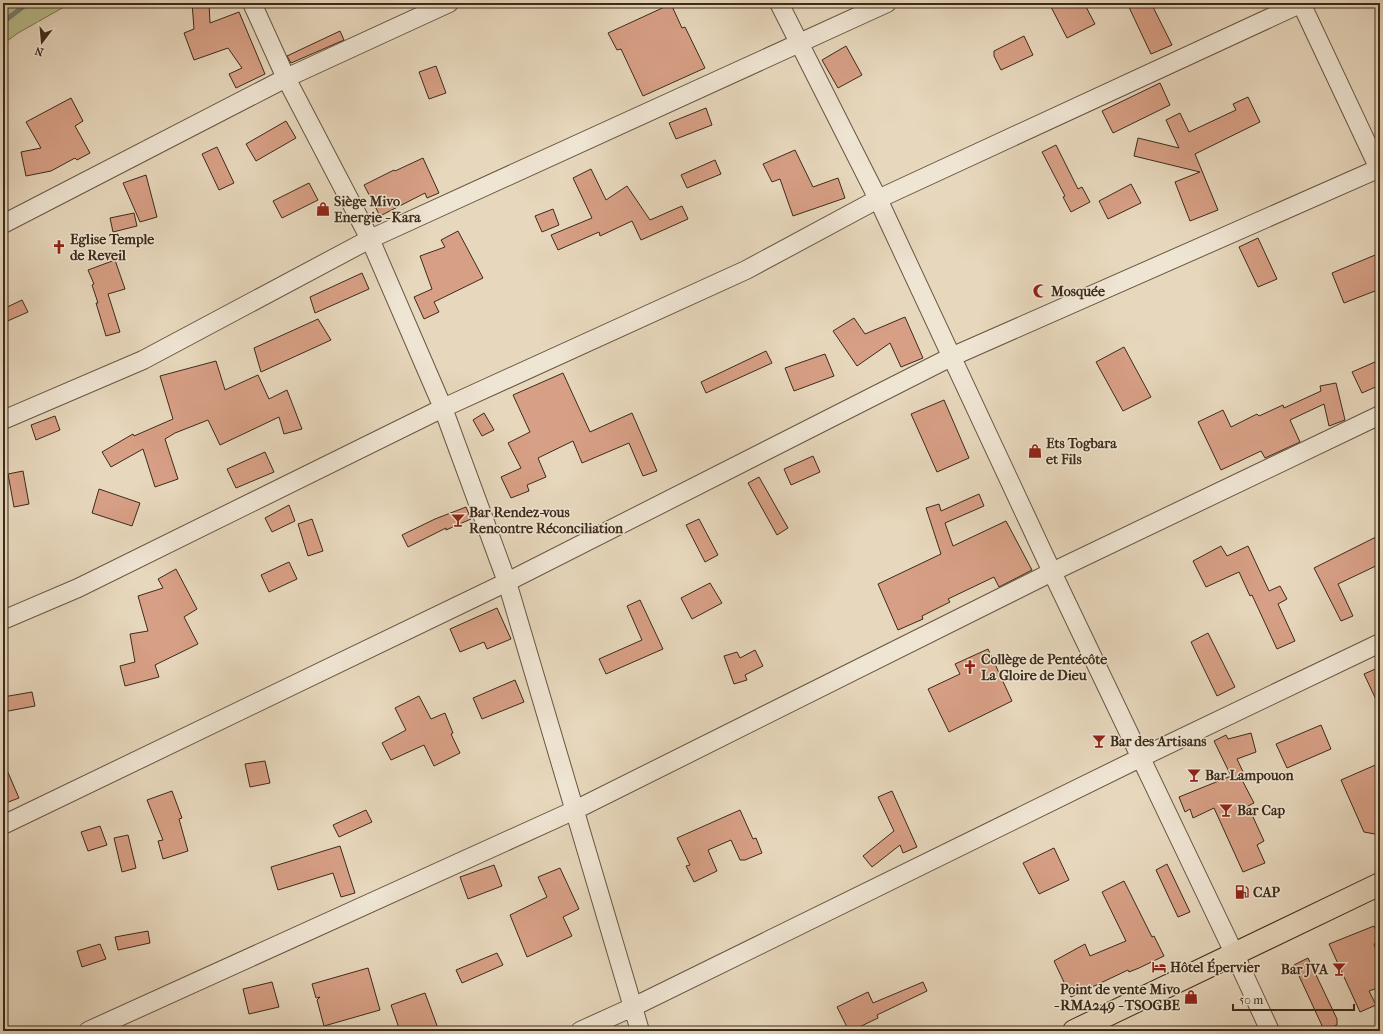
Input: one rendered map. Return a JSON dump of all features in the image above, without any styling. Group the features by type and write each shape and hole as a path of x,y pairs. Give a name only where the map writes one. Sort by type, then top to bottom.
{"main road":[{"path":"1074,1031 1380,884"}],"street":[{"path":"252,3 286,78 370,239 443,408 507,582 640,1031"},
{"path":"3,224 286,78 449,3"},
{"path":"778,3 798,45 878,199 1052,572 1235,954 1270,1031"},
{"path":"3,420 143,360 370,239 798,45 887,3"},
{"path":"3,620 78,588 443,408 746,270 878,199 1301,3 1380,169 951,357 507,582 3,825"},
{"path":"88,1031 575,810 1052,572 1380,415"},
{"path":"580,1031 633,1007 1140,758 1380,643"}],"green space":[{"path":"3,3 71,3 18,33 3,44"}],"building":[{"path":"192,3 209,3 210,23 239,12 265,74 236,88 229,74 242,68 228,48 194,60 184,33 194,29"},
{"path":"1049,3 1084,3 1095,24 1067,38"},
{"path":"1127,3 1151,3 1172,45 1151,54"},
{"path":"671,4 682,28 685,27 705,68 643,96 621,49 617,50 608,33"},
{"path":"340,31 344,40 291,63 287,56"},
{"path":"1024,36 1033,55 1001,70 994,56 994,51"},
{"path":"846,46 862,75 838,88 822,60"},
{"path":"436,66 446,93 429,99 419,72"},
{"path":"1160,83 1170,105 1113,133 1102,111"},
{"path":"1248,97 1260,122 1195,154 1218,210 1190,221 1175,182 1200,172 1134,156 1138,138 1179,148 1166,120 1180,113 1189,132 1236,110 1233,104"},
{"path":"71,98 83,121 75,126 90,153 77,160 75,158 51,171 26,176 21,152 41,148 26,122"},
{"path":"706,108 712,125 676,139 669,123"},
{"path":"286,121 296,138 256,161 246,144"},
{"path":"1056,145 1078,189 1082,187 1090,202 1071,212 1063,197 1065,196 1042,152"},
{"path":"217,147 234,183 219,190 202,154"},
{"path":"795,150 813,187 838,178 845,198 793,216 780,179 772,182 763,164"},
{"path":"423,158 439,193 427,198 425,193 380,216 364,185"},
{"path":"715,160 721,174 687,188 681,175"},
{"path":"591,169 606,200 627,186 650,220 682,206 688,219 641,240 632,221 600,236 599,232 558,250 551,235 592,218 573,178"},
{"path":"146,175 157,217 140,222 123,183"},
{"path":"309,183 318,200 282,218 273,201"},
{"path":"1131,184 1141,203 1108,219 1099,201"},
{"path":"553,209 559,225 542,232 535,216"},
{"path":"134,213 137,226 113,232 110,218"},
{"path":"458,231 483,278 434,302 439,312 424,319 414,297 432,289 420,256 445,247 441,240"},
{"path":"1258,238 1277,279 1258,287 1239,247"},
{"path":"1380,253 1380,289 1344,303 1332,273"},
{"path":"115,260 125,289 108,294 120,332 106,336 96,303 98,303 92,285 94,284 88,270"},
{"path":"362,273 369,289 315,313 310,297"},
{"path":"22,300 28,312 3,323 3,309"},
{"path":"905,317 923,358 901,367 890,343 857,366 833,331 854,318 865,334"},
{"path":"318,319 331,340 261,372 254,348"},
{"path":"1124,347 1151,397 1123,411 1096,362"},
{"path":"766,351 772,363 706,393 701,382"},
{"path":"825,354 834,376 794,391 785,368"},
{"path":"216,361 225,390 258,375 269,399 287,390 302,429 284,434 279,417 220,445 208,420 175,433 165,439 178,479 155,487 143,449 111,467 102,452 133,434 134,436 173,419 160,376"},
{"path":"1375,362 1380,371 1380,385 1362,393 1352,372"},
{"path":"563,373 590,432 632,413 657,471 643,476 629,443 582,463 573,441 538,458 546,477 527,485 529,491 511,498 501,477 521,468 508,443 530,432 513,395"},
{"path":"1336,383 1345,420 1329,426 1324,404 1290,420 1300,442 1265,458 1261,451 1221,470 1198,422 1223,410 1231,427 1257,414 1259,416 1283,405 1284,408 1321,391 1320,386"},
{"path":"944,400 969,458 937,472 911,414"},
{"path":"484,413 494,430 482,436 473,420"},
{"path":"55,416 60,430 36,440 31,425"},
{"path":"265,452 274,472 236,488 227,469"},
{"path":"813,456 820,472 791,485 784,469"},
{"path":"23,471 29,504 14,507 8,474"},
{"path":"759,477 788,528 777,535 748,483"},
{"path":"99,489 140,503 132,526 92,513"},
{"path":"979,494 984,506 945,523 953,546 1006,521 1032,570 999,587 994,577 948,599 950,602 922,616 923,619 898,630 878,584 941,554 926,508 939,504 941,511"},
{"path":"289,505 295,521 272,532 265,518"},
{"path":"466,507 471,519 446,530 446,528 408,547 402,535 435,519"},
{"path":"312,519 323,551 308,556 298,524"},
{"path":"699,519 718,555 705,562 686,525"},
{"path":"1380,535 1380,564 1338,584 1353,616 1341,621 1314,568"},
{"path":"1221,546 1227,556 1248,546 1269,591 1280,586 1287,599 1278,604 1295,641 1277,649 1252,595 1250,596 1239,572 1206,587 1193,561"},
{"path":"289,562 297,579 269,592 261,575"},
{"path":"176,569 197,609 184,617 198,644 155,665 159,677 125,686 120,666 135,662 130,634 148,631 138,596 163,588 158,579"},
{"path":"710,583 722,603 692,619 681,598"},
{"path":"640,600 663,649 606,674 599,659 642,640 627,606"},
{"path":"497,608 511,639 487,649 484,642 460,652 450,629"},
{"path":"1208,633 1235,687 1217,696 1191,642"},
{"path":"988,649 1012,701 949,732 928,689 960,674 955,664"},
{"path":"755,650 763,666 745,675 747,680 734,684 724,656 737,652 740,658"},
{"path":"1380,667 1380,708 1364,674"},
{"path":"515,680 524,702 482,719 473,698"},
{"path":"32,692 35,706 3,712 3,697"},
{"path":"419,696 431,719 445,713 453,733 451,734 460,753 434,766 424,745 391,760 382,743 406,730 395,708"},
{"path":"1321,725 1331,749 1287,768 1276,744"},
{"path":"1251,733 1256,752 1237,759 1245,776 1241,778 1254,803 1248,806 1264,841 1257,845 1265,863 1243,872 1214,808 1193,818 1190,809 1185,812 1179,797 1231,776 1214,741 1226,735 1228,739"},
{"path":"3,761 19,798 3,804"},
{"path":"265,761 270,783 250,787 245,764"},
{"path":"1380,763 1380,835 1364,832 1341,780"},
{"path":"172,791 182,818 179,819 188,851 163,859 158,841 163,840 147,800"},
{"path":"892,791 917,847 903,853 900,845 872,867 863,856 894,831 878,797"},
{"path":"366,810 372,822 339,837 333,825"},
{"path":"740,810 753,839 756,838 762,853 745,860 740,860 731,840 708,850 717,871 694,882 686,866 690,865 677,838"},
{"path":"100,826 107,845 88,851 81,832"},
{"path":"128,835 136,868 122,872 114,838"},
{"path":"340,846 355,893 341,897 333,873 278,890 271,867"},
{"path":"1054,848 1069,880 1039,894 1023,863"},
{"path":"1167,864 1190,912 1178,917 1156,870"},
{"path":"494,865 502,886 468,899 460,877"},
{"path":"560,868 579,909 563,917 572,936 527,957 510,915 547,897 538,877"},
{"path":"1124,881 1152,937 1154,936 1164,956 1129,972 1128,970 1071,997 1054,961 1085,944 1090,956 1126,941 1102,892"},
{"path":"1374,926 1380,941 1374,944 1380,961 1380,987 1369,991 1376,1005 1360,1012 1329,944"},
{"path":"148,931 150,943 118,950 115,937"},
{"path":"100,944 106,959 82,967 77,951"},
{"path":"497,953 503,965 462,983 456,970"},
{"path":"1308,958 1337,1019 1337,1025 1324,1030 1294,965"},
{"path":"368,968 380,1010 324,1026 317,1000 320,997 316,998 312,984"},
{"path":"272,982 279,1007 249,1014 243,989"},
{"path":"923,982 927,991 877,1015 878,1018 851,1031 849,1031 837,1007 868,992 873,1003"},
{"path":"425,993 439,1031 400,1031 391,1005"}],"waterway":[{"path":"3,22 28,3"}],"place":[{"name":"Siège Mivo Energie - Kara","path":"323,209"},
{"name":"Eglise Temple de Reveil","path":"59,247"},
{"name":"Mosquée","path":"1040,291"},
{"name":"Ets Togbara et Fils","path":"1035,451"},
{"name":"Bar Rendez-vous Rencontre Réconciliation","path":"458,520"},
{"name":"Collège de Pentécôte La Gloire de Dieu","path":"970,667"},
{"name":"Bar des Artisans","path":"1099,741"},
{"name":"Bar Lampouon","path":"1194,775"},
{"name":"Bar Cap","path":"1226,810"},
{"name":"CAP","path":"1242,892"},
{"name":"Hôtel Épervier","path":"1159,967"},
{"name":"Bar JVA","path":"1339,969"},
{"name":"Point de vente Mivo - RMA249 - TSOGBE","path":"1191,997"}]}
